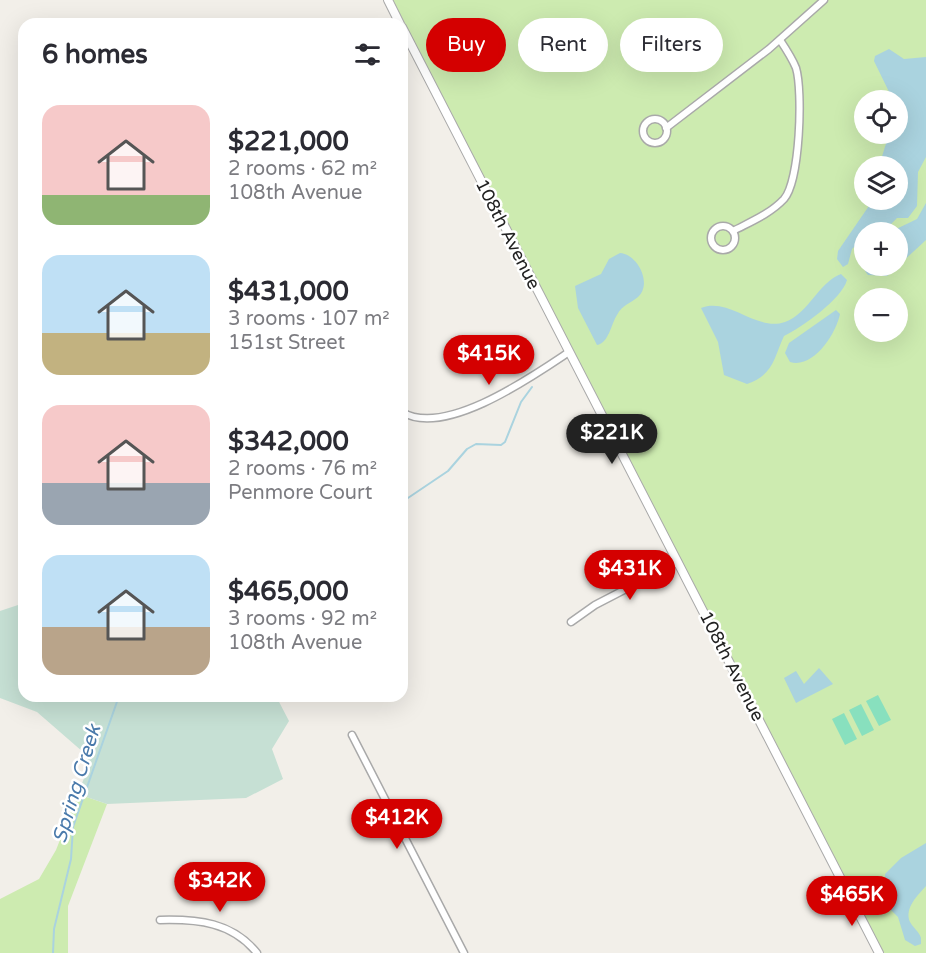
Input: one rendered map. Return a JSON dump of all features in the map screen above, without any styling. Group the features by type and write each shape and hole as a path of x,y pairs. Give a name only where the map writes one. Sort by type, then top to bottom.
{"street":[{"name":"108th Avenue","path":"388,0 397,18"},
{"path":"666,128 780,40 824,0"},
{"name":"108th Avenue","path":"408,40 879,953"},
{"path":"733,231 772,210 792,187 796,165 799,88 796,70 780,40"},
{"path":"408,416 435,419 458,412 517,386 569,352"},
{"path":"571,622 595,605 678,562"},
{"path":"352,735 464,953"},
{"path":"160,920 196,920 221,926 243,937 257,953"}],"green space":[{"path":"393,0 926,0 926,953 884,953 430,72 506,72 506,18 426,18 426,64 408,29 408,18 402,18"},
{"path":"18,605 18,702 279,702 289,721 272,749 283,779 246,798 107,804 78,794 89,765 83,752 37,712 0,698 0,611"},
{"path":"878,695 891,720 879,726 866,701"},
{"path":"861,704 874,730 862,736 849,710"},
{"path":"844,713 857,739 845,745 832,719"},
{"path":"78,794 107,804 68,906 68,953 0,953 0,899 39,879 56,850"}],"water":[{"path":"889,49 904,59 926,57 926,157 918,172 917,206 908,218 897,218 893,222 858,222 866,210 908,210 908,156 882,156 886,144 908,144 908,90 888,90 874,61 875,56"},
{"path":"926,203 926,240 908,257 908,223 917,219"},
{"path":"854,228 854,247 848,264 843,267 837,259 838,251"},
{"path":"620,253 632,258 637,264 644,284 638,297 624,306 607,337 597,345 578,308 575,286 601,274 609,259"},
{"path":"841,274 847,280 844,288 810,320 784,336 772,364 763,376 747,384 724,375 718,342 701,308 722,307 764,322 774,324 785,322 800,312 833,278"},
{"path":"836,310 840,314 838,322 822,348 807,360 799,363 790,362 785,353 789,343"},
{"path":"819,668 833,684 796,703 784,678 796,671 804,684"},
{"path":"926,843 926,886 913,902 909,912 910,922 921,938 921,944 915,946 905,940 898,917 887,906 885,874 901,858"}],"waterway":[{"name":"Spring Creek","path":"408,498 448,471 467,449 476,444 501,445 505,442 521,402 532,387"},
{"name":"Spring Creek","path":"53,953 54,929 71,859 73,827 117,702"}]}
